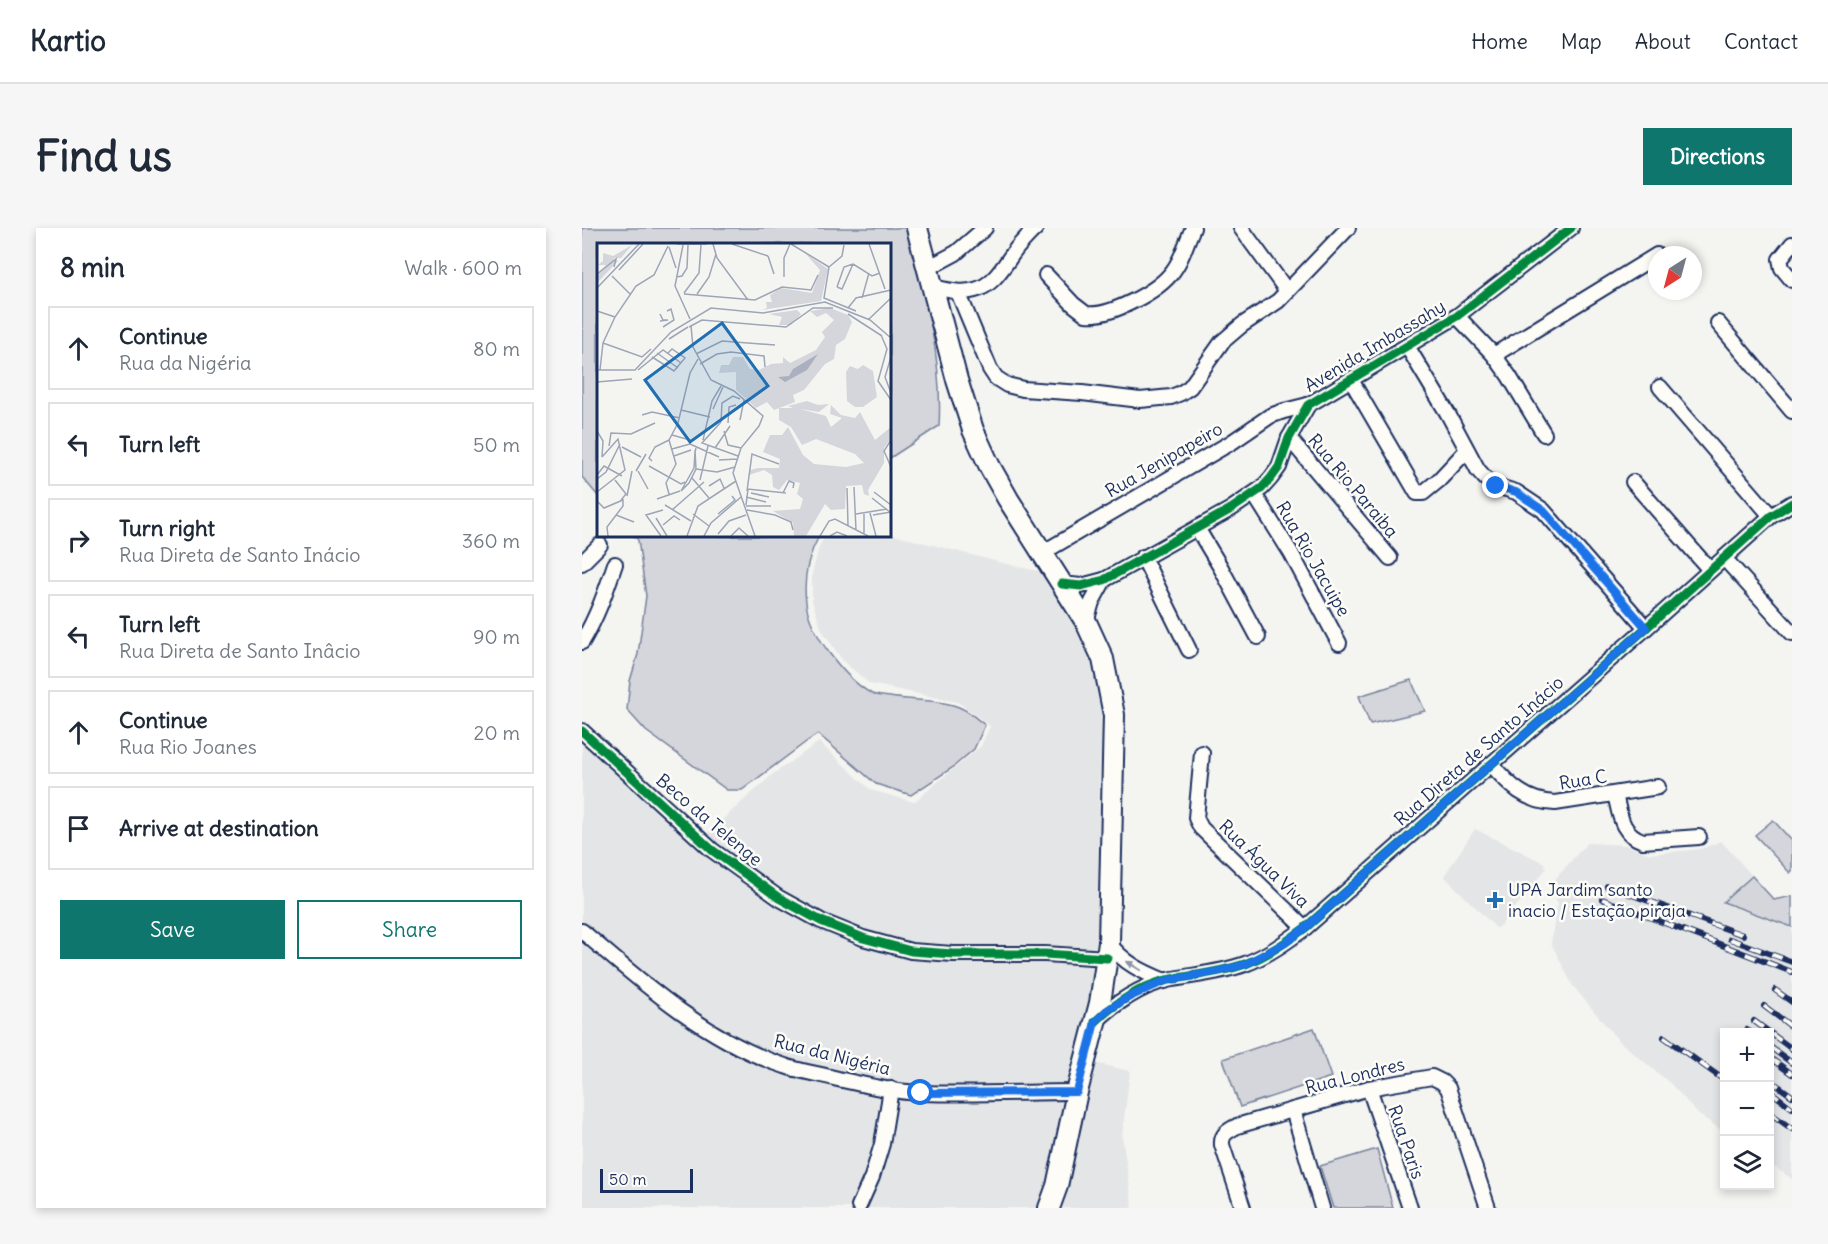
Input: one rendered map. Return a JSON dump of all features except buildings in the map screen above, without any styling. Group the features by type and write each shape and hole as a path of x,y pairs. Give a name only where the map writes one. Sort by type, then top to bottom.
{"main road":[{"path":"917,228 957,380 973,430 990,467 1086,622 1103,659 1114,715 1108,950 1095,1022 1057,1186 1049,1208"}],"street":[{"path":"985,228 931,278 958,292 976,290 995,278 1018,247 1036,228"},
{"path":"1046,275 1073,304 1086,314 1104,312 1136,299 1170,276 1183,255 1193,228"},
{"path":"1241,228 1287,291"},
{"path":"958,292 990,369 996,378 1007,385 1023,389 1140,400 1171,397 1190,387 1222,342 1242,325 1278,301 1348,228"},
{"name":"Avenida Imbassahy","path":"1062,584 1082,586 1104,580 1254,494 1271,478 1279,466 1289,438 1308,405 1457,316 1571,228"},
{"path":"1790,277 1782,268 1780,259 1792,244"},
{"path":"1494,355 1648,260"},
{"path":"1457,316 1494,355 1544,434"},
{"path":"1718,323 1792,411"},
{"path":"1407,346 1478,470 1496,486 1516,492 1528,499 1552,519 1646,628"},
{"path":"1351,380 1417,493 1425,492 1467,450"},
{"path":"1660,387 1771,516"},
{"name":"Rua Jenipapeiro","path":"1042,553 1232,442 1270,416 1308,405"},
{"name":"Rua Rio Paraiba","path":"1289,438 1390,558"},
{"path":"1633,482 1710,570"},
{"name":"Rua Rio Jacuipe","path":"1254,494 1291,553 1340,643"},
{"name":"Rua Direta de Santo Inácio","path":"1095,1022 1106,1011 1129,997 1165,981 1246,964 1285,943 1305,928 1771,516 1792,503"},
{"path":"1197,528 1258,637"},
{"path":"582,563 600,545"},
{"path":"1143,557 1189,650"},
{"path":"1724,558 1792,633"},
{"path":"582,642 604,598 615,564"},
{"path":"1086,622 1092,602 1104,580"},
{"name":"Beco da Telenge","path":"582,731 712,850 779,898 821,921 864,938 911,951 953,954 1045,954 1108,950"},
{"name":"Rua Água Viva","path":"1202,753 1196,818 1201,828 1305,928"},
{"name":"Rua C","path":"1491,764 1514,788 1544,803 1658,787"},
{"path":"1615,794 1624,827 1634,838 1642,841 1699,837"},
{"name":"Rua da Nigéria","path":"582,931 676,1008 717,1035 784,1066 873,1087 921,1093 1077,1092"},
{"path":"1108,950 1147,974 1165,981"},
{"name":"Rua Londres","path":"1243,1208 1222,1146 1221,1139 1226,1132 1237,1126 1369,1088 1432,1077 1448,1088 1488,1208"},
{"name":"Rua Paris","path":"1369,1088 1410,1208"},
{"path":"860,1206 882,1144 891,1089"},
{"path":"1293,1110 1323,1208"}],"shaded area":[{"path":"582,228 907,228 931,326 940,401 939,426 891,457 891,243 597,243 597,495 582,477"},
{"path":"891,534 1044,572 1061,596 1100,682 1106,701 1099,783 1100,898 1097,964 1077,1059 1130,1071 1122,1136 1133,1208 582,1208 582,741 699,845 713,828 772,775 819,742 871,790 914,802 981,746 990,726 958,702 870,684 843,661 822,630 812,601 812,574 819,547 824,537 891,537"},
{"path":"635,537 819,537 807,568 806,602 814,627 830,654 851,678 872,694 947,703 969,712 985,725 974,749 952,768 911,795 876,784 818,734 742,790 727,790 646,731 627,710 630,681 638,654 646,596 638,540"},
{"path":"1411,680 1425,711 1370,724 1359,696"},
{"path":"1773,820 1792,841 1792,871 1790,873 1755,835"},
{"name":"UPA Jardim santo inacio / Estação piraja","path":"1475,829 1544,863 1546,869 1501,925 1496,928 1444,876"},
{"path":"1721,841 1774,900 1792,896 1792,1179 1774,1167 1774,1028 1720,1028 1720,1129 1698,1114 1672,1085 1618,1040 1573,986 1551,943 1558,904 1550,885 1587,843 1626,845 1650,854 1701,849"},
{"path":"1752,876 1774,900 1792,896 1792,927 1723,902"},
{"path":"1314,1028 1331,1077 1240,1107 1223,1059"},
{"path":"1377,1149 1393,1208 1333,1208 1320,1166"}],"railway":[{"path":"1607,886 1743,935"},
{"path":"1602,899 1792,972"},
{"path":"1730,939 1792,962"},
{"path":"1775,990 1792,1002"},
{"path":"1764,1006 1792,1027"},
{"path":"1754,1021 1792,1049"},
{"path":"1664,1037 1720,1077"},
{"path":"1774,1050 1792,1063"},
{"path":"1774,1061 1792,1074"},
{"path":"1773,1082 1792,1096"},
{"path":"1774,1094 1792,1108"},
{"path":"1774,1116 1792,1129"}],"cycle path":[{"path":"1062,584 1081,586 1104,580 1231,509 1262,488 1279,467 1289,438 1308,405 1457,316 1571,228"},
{"path":"1095,1022 1119,1002 1138,991 1167,980 1216,972 1253,961 1269,953 1305,928 1771,516 1792,503"},
{"path":"582,731 712,850 779,898 821,921 863,938 911,951 1107,958"}],"place":[{"name":"UPA Jardim santo inacio / Estação piraja","path":"1495,900"}],"route":[{"path":"921,1093 1077,1092 1095,1022 1106,1011 1129,997 1165,981 1246,964 1285,943 1305,928 1646,628 1543,510 1516,492 1496,486"}]}
